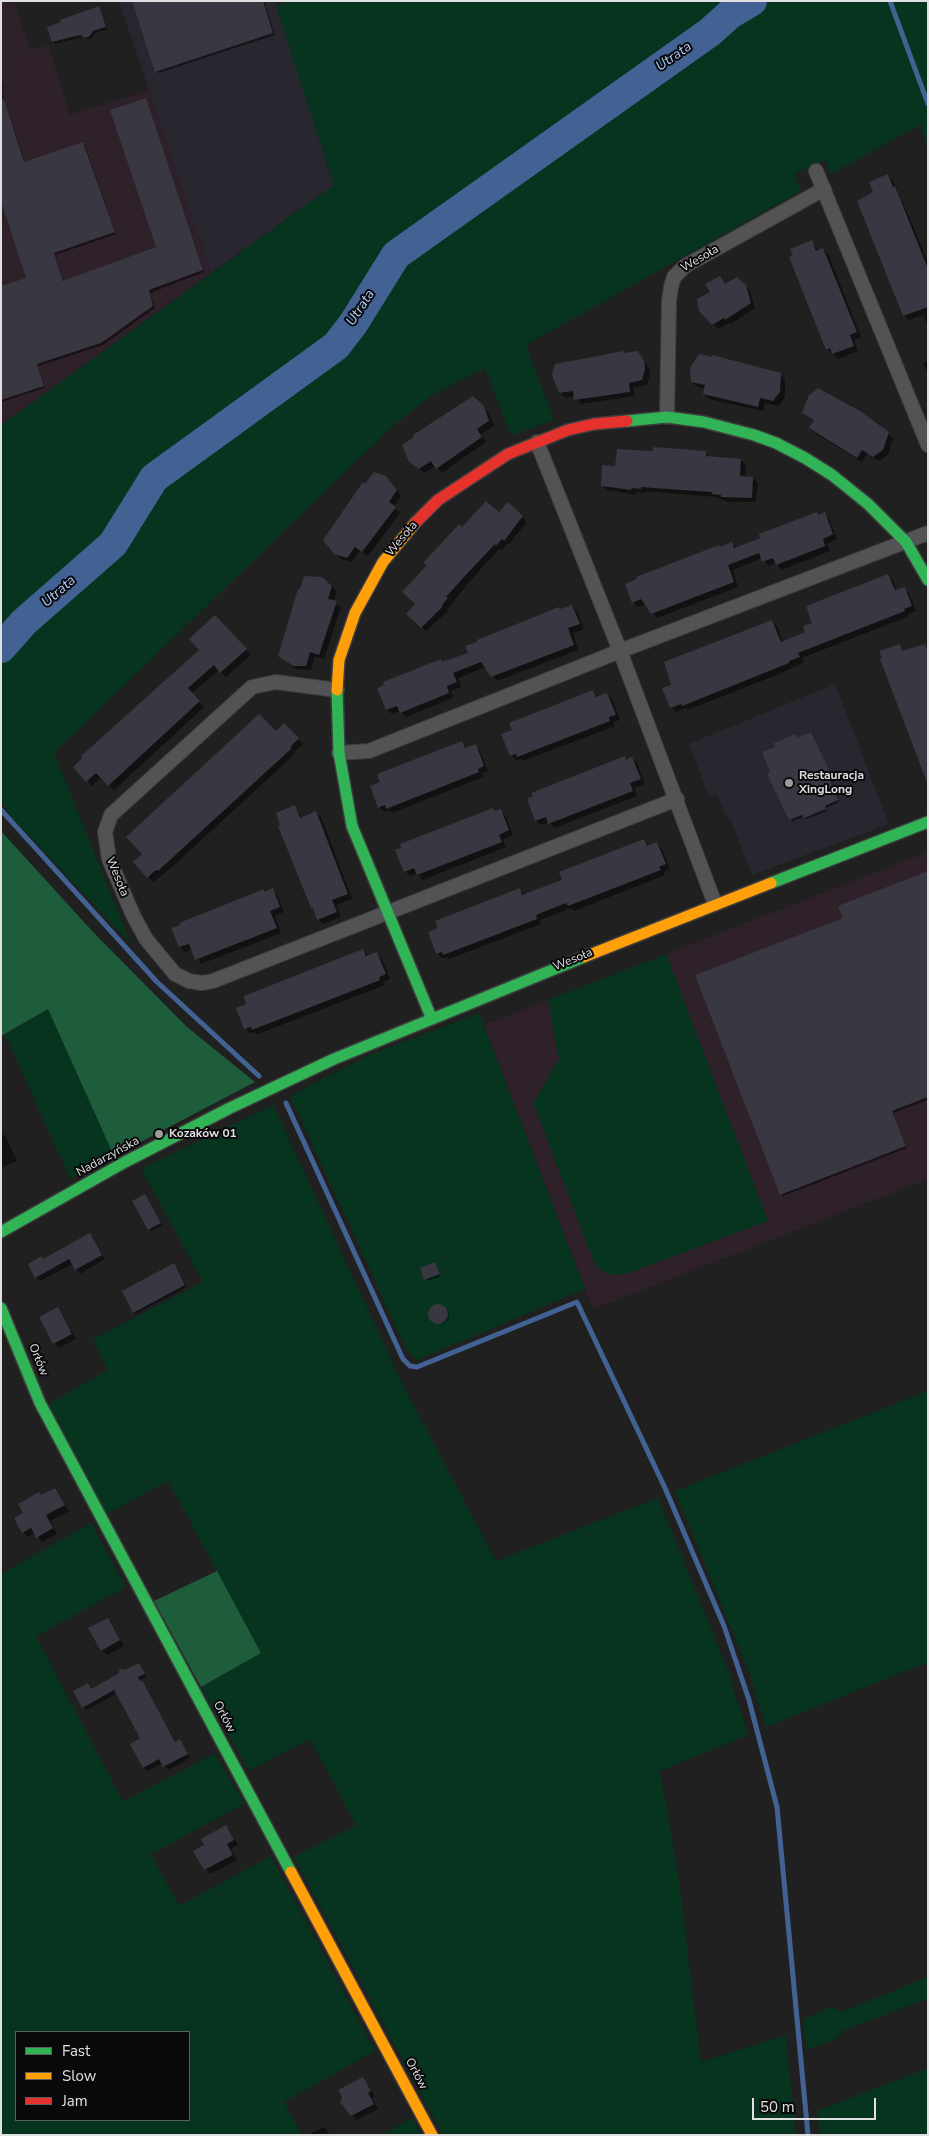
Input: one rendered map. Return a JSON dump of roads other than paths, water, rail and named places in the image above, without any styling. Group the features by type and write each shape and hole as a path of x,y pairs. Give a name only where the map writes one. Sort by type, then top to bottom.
{"street":[{"path":"816,171 928,445"},
{"name":"Wesoła","path":"667,417 670,301 674,277 685,266 824,189"},
{"name":"Wesoła","path":"431,1017 352,826 339,753 337,690 339,660 355,614 383,562 407,532 446,494 508,454 568,430 594,424 667,417 704,422 754,434 805,458 853,491 906,542 928,580"},
{"path":"537,442 620,651 715,904"},
{"path":"339,753 369,751 620,651 928,533"},
{"name":"Wesoła","path":"337,690 276,682 258,684 252,687 111,815 105,832 105,844 133,915 146,939 175,974 189,981 202,983 213,981 677,799"},
{"name":"Wesoła","path":"230,1108 334,1059 431,1017 928,822"},
{"name":"Nadarzyńska","path":"1,1232 110,1170 230,1108"},
{"name":"Orłów","path":"1,1308 40,1403 432,2135"}],"waterway":[{"name":"Utrata","path":"1,648 24,622 113,544 154,478 336,346 353,324 396,255 710,32 730,14 752,1"},
{"path":"890,1 928,104"},
{"path":"1,810 157,982 259,1076"},
{"path":"286,1103 403,1359 410,1366 417,1367 577,1302 665,1488 724,1626 749,1700 777,1807 808,2135"}],"place":[{"name":"Restauracja XingLong","path":"789,783"},
{"name":"Kozaków 01","path":"159,1134"}]}
